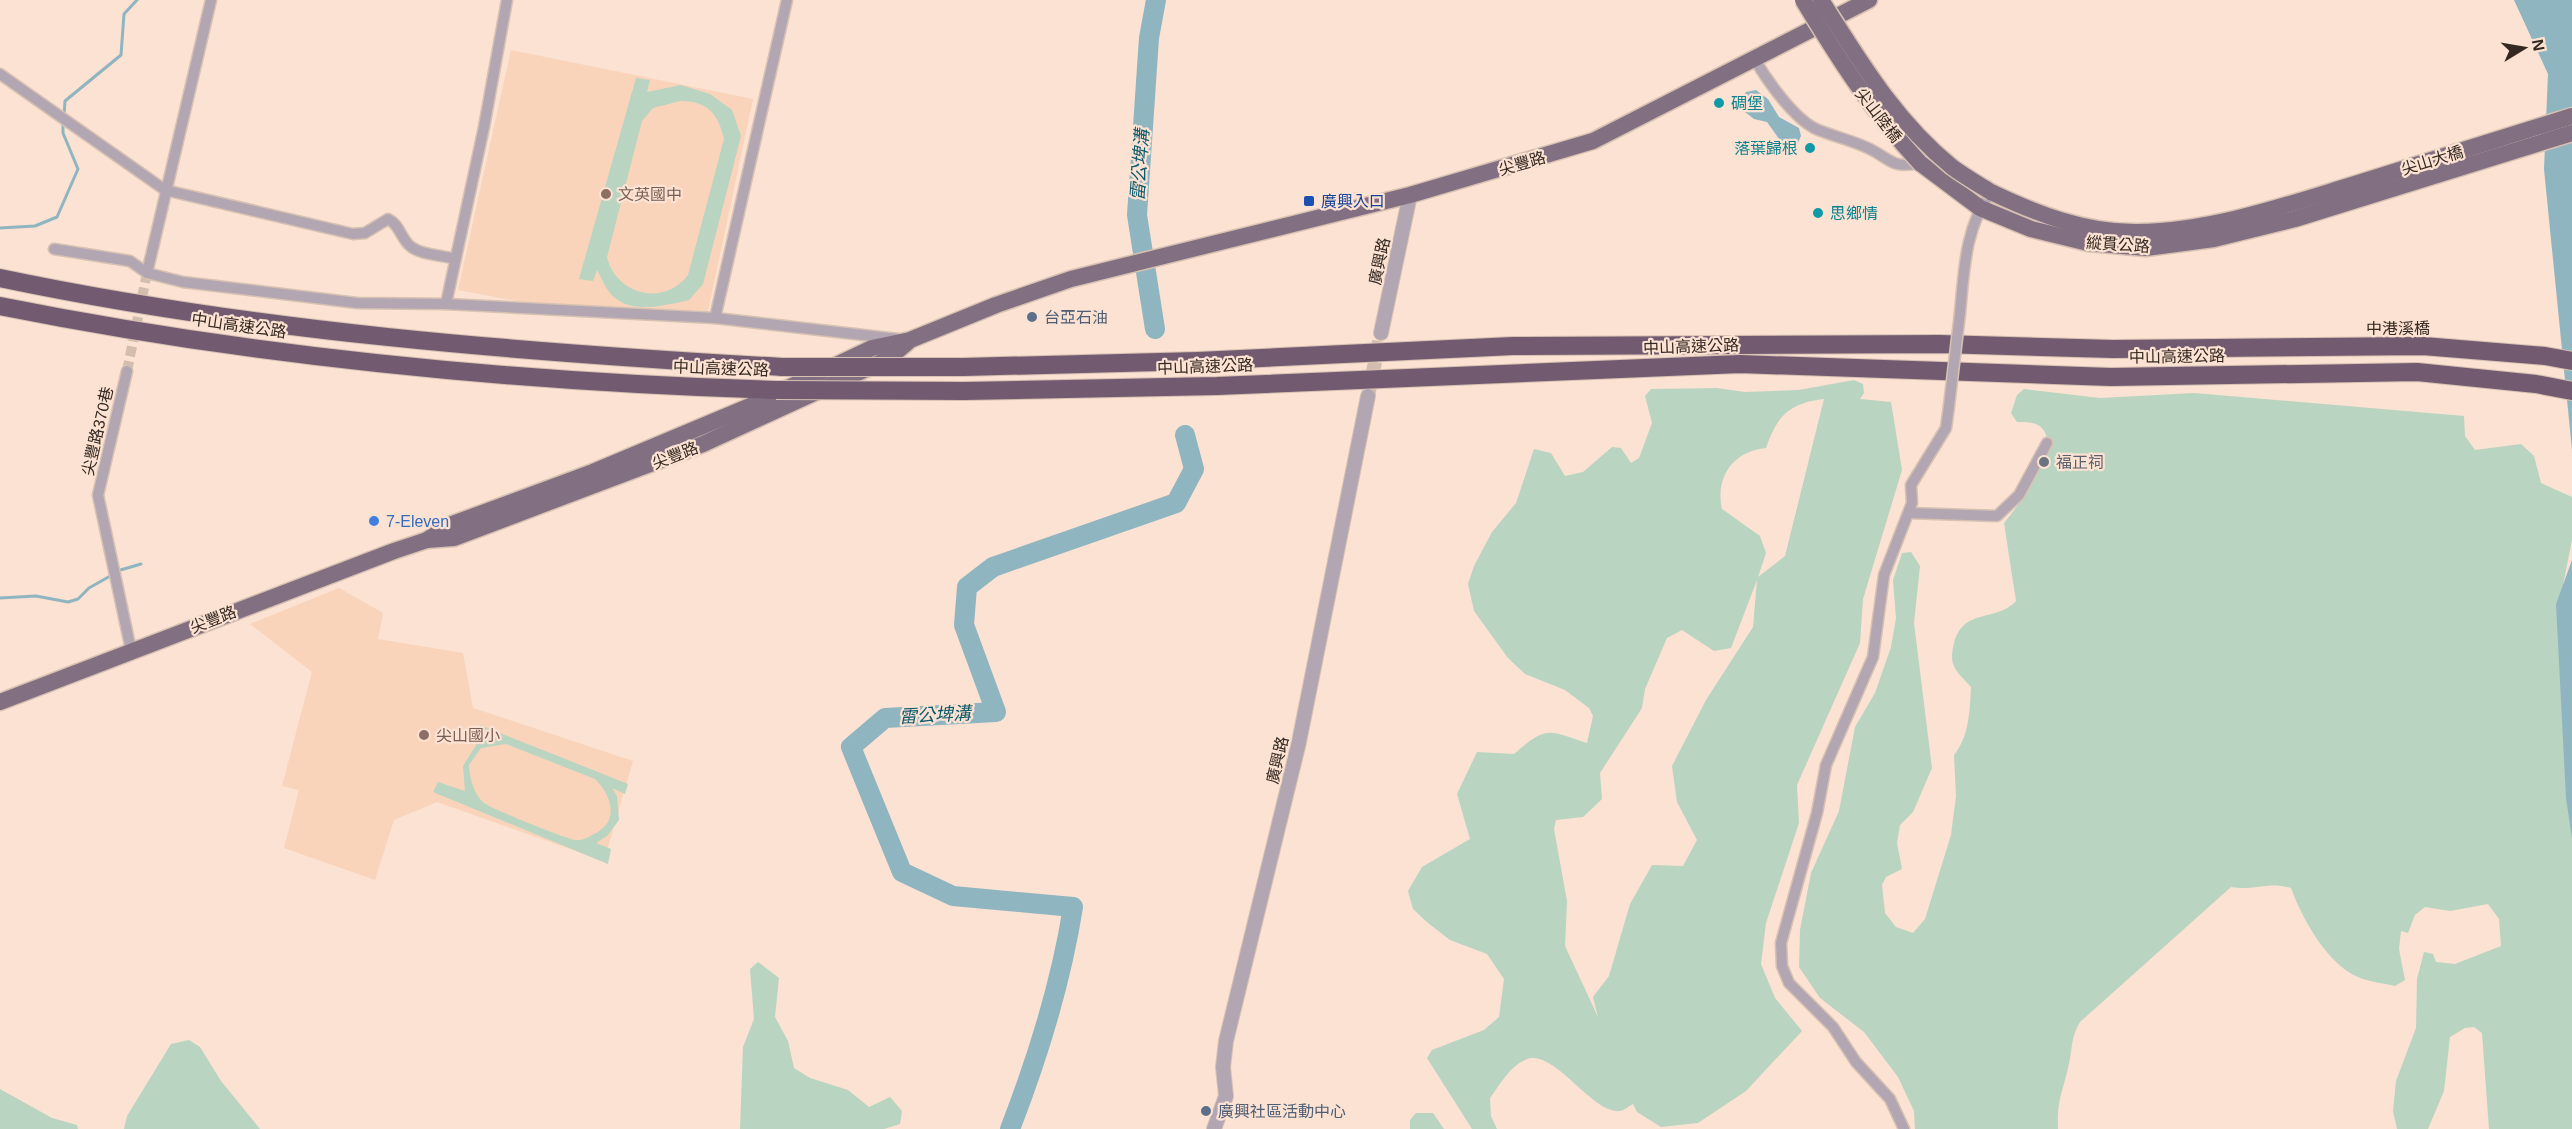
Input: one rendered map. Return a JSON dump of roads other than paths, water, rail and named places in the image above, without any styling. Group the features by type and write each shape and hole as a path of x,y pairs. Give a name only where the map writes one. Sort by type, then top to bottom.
{"highway":[{"name":"中山高速公路","path":"0,278 93,298 266,324 495,348 782,368 963,367 1198,361 1514,346 1940,344 2223,350"},
{"name":"中山高速公路","path":"0,306 66,319 262,349 403,365 554,380 776,390 964,391 1217,386 1740,364 2111,377 2416,372 2536,384 2572,391"},
{"name":"中港溪橋","path":"2223,350 2423,346 2545,356 2572,361"}],"main road":[{"name":"尖山陸橋","path":"1803,0 1842,66 1888,129 1920,163 1980,208"},
{"name":"尖山陸橋","path":"1821,0 1880,93 1915,134 1953,168 1991,192"},
{"name":"尖豐路","path":"0,702 131,650 427,540 447,526 593,472 748,407 872,348 910,340 996,305 1071,279 1410,195 1593,141 1698,90 1754,58 1869,0"},
{"name":"尖山大橋","path":"2290,212 2572,116"},
{"name":"尖山大橋","path":"2290,212 2572,133"},
{"name":"縱貫公路","path":"1991,192 2043,216 2102,229 2137,232 2184,229 2290,212"},
{"name":"縱貫公路","path":"1980,208 2043,232 2088,243 2146,248 2214,239 2290,212"}],"street":[{"path":"147,273 211,0"},
{"path":"446,304 484,128 507,0"},
{"path":"715,318 787,0"},
{"path":"1754,58 1764,77 1813,127 1872,150 1894,165 1903,167 1920,163"},
{"path":"0,74 165,190 353,234 365,233 388,219 395,222 409,245 417,250 455,259"},
{"path":"1904,1129 1890,1099 1856,1062 1833,1027 1789,983 1782,966 1782,943 1814,822 1826,765 1874,657 1884,575 1912,503 1911,485 1946,428 1966,250 1980,208 1991,192"},
{"name":"廣興路","path":"1381,333 1410,195"},
{"path":"54,249 130,261 147,273 183,282 357,303 446,304 715,318 910,340"},
{"name":"尖豐路370巷","path":"127,371 98,495 131,650"},
{"name":"廣興路","path":"1214,1129 1226,1096 1223,1067 1226,1041 1299,742 1368,396"},
{"path":"1909,513 1997,516 2019,495 2047,442"}],"water":[{"path":"2514,0 2572,0 2572,450 2544,169 2548,74"},
{"path":"1756,90 1768,99 1779,117 1799,128 1801,136 1797,145 1784,146 1767,122 1754,119 1745,112 1742,97 1746,92"},
{"path":"2572,560 2572,839 2566,798 2556,604"}],"waterway":[{"path":"64,116 65,101 121,55 124,14 137,0"},
{"name":"雷公埤溝","path":"1155,329 1137,215 1149,38 1156,0"},
{"path":"0,228 35,226 57,217 78,169 63,133 63,123"},
{"name":"雷公埤溝","path":"1010,1129 1048,1020 1073,907 953,896 902,872 851,747 885,718 996,712 964,625 967,587 993,567 1176,503 1194,469 1185,435"},
{"path":"117,571 141,564"},
{"path":"0,598 36,596 68,602 78,599 89,588 112,575"}],"tunnel":[{"path":"127,371 147,273"},
{"path":"1368,396 1381,333"}],"place":[{"name":"碉堡","path":"1719,103"},
{"name":"落葉歸根","path":"1810,148"},
{"name":"文英國中","path":"606,194"},
{"name":"廣興入口","path":"1309,201"},
{"name":"思鄉情","path":"1818,213"},
{"name":"台亞石油","path":"1032,317"},
{"name":"福正祠","path":"2044,462"},
{"name":"7-Eleven","path":"374,521"},
{"name":"尖山國小","path":"424,735"},
{"name":"廣興社區活動中心","path":"1206,1111"}]}
